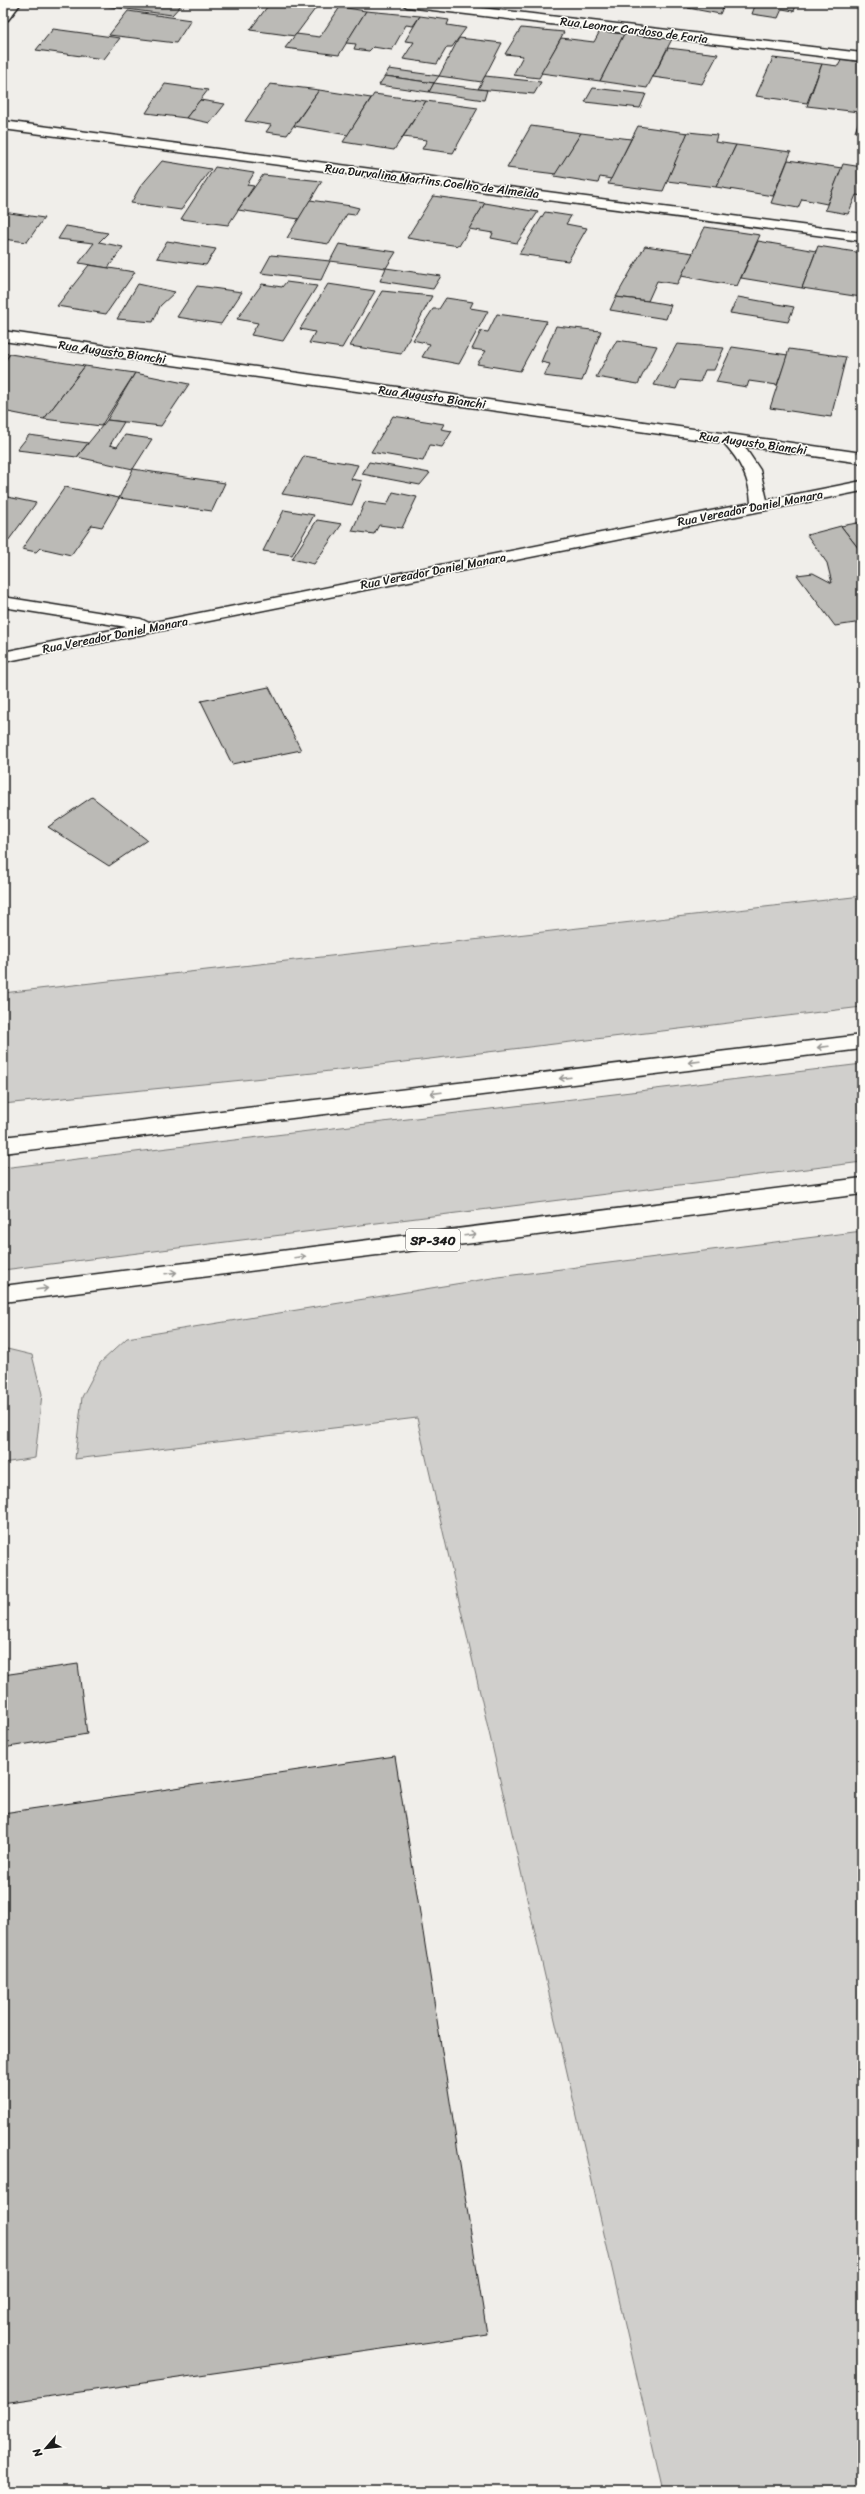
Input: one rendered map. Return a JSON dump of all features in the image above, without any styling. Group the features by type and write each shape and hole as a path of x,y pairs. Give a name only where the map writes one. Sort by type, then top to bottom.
{"main road":[{"path":"3,17 15,3"},
{"name":"Rua Leonor Cardoso de Faria","path":"407,3 862,57"},
{"name":"Rua Durvalina Martins Coelho de Almeida","path":"3,126 862,237"},
{"name":"Rua Augusto Bianchi","path":"3,336 862,458"},
{"path":"730,440 744,455 754,471 759,488 759,506"},
{"name":"Rua Vereador Daniel Manara","path":"3,657 862,486"},
{"path":"3,602 156,627"},
{"path":"3,1145 862,1042"},
{"name":"SP-340","path":"3,1294 862,1186"}],"shaded area":[{"path":"862,896 862,1007 313,1073 3,1104 3,993"},
{"path":"862,1064 862,1162 3,1270 3,1168"},
{"path":"862,1231 862,2491 663,2491 417,1418 75,1459 82,1397 100,1363 127,1338 498,1277"},
{"path":"3,1348 32,1355 42,1394 35,1458 3,1463"}],"building":[{"path":"82,3 183,3 172,15"},
{"path":"270,3 318,5 295,36 250,30"},
{"path":"691,3 725,3 720,14 688,8"},
{"path":"756,3 797,3 794,11 782,9 778,18 752,14"},
{"path":"340,7 366,11 339,55 285,48 296,34 320,37"},
{"path":"128,11 191,20 176,43 109,35"},
{"path":"366,11 420,16 413,26 406,25 392,50 373,47 369,51 354,49 356,44 346,43"},
{"path":"420,16 449,20 447,25 466,28 452,47 447,47 437,64 403,59 414,42 405,41"},
{"path":"521,28 564,32 539,78 513,75 523,56 505,54"},
{"path":"53,29 120,38 104,59 36,50"},
{"path":"600,31 624,34 600,81 541,73 561,38 594,42"},
{"path":"624,34 672,39 647,88 600,81"},
{"path":"459,38 502,43 482,82 439,76"},
{"path":"668,48 718,54 702,84 653,77"},
{"path":"773,58 822,64 807,103 756,96"},
{"path":"842,59 862,62 862,104 859,112 807,106 822,64 838,66"},
{"path":"389,69 439,76 434,83 385,76"},
{"path":"385,76 434,83 429,92 379,85"},
{"path":"485,76 541,82 534,94 478,89"},
{"path":"434,83 487,90 484,100 429,92"},
{"path":"165,84 208,90 186,118 146,113"},
{"path":"270,84 319,90 287,135 266,132 271,125 245,121"},
{"path":"593,88 646,94 640,108 585,102"},
{"path":"319,90 371,98 348,135 294,126"},
{"path":"374,94 426,101 394,150 343,142"},
{"path":"200,100 225,104 210,123 186,118"},
{"path":"426,101 478,108 453,153 422,149 427,140 403,137"},
{"path":"860,118 862,118 862,133 855,132"},
{"path":"531,126 581,133 556,174 507,168"},
{"path":"638,126 688,133 663,191 608,184"},
{"path":"688,132 717,135 715,142 736,145 716,187 667,181"},
{"path":"581,133 631,139 611,179 600,177 598,183 554,176"},
{"path":"736,145 791,152 773,196 716,187"},
{"path":"788,160 842,168 827,204 802,199 798,208 771,203"},
{"path":"162,161 211,169 181,210 131,203 140,187"},
{"path":"843,164 862,167 862,196 856,195 848,214 825,210"},
{"path":"215,167 254,173 247,185 254,186 228,225 181,219"},
{"path":"263,175 322,181 299,219 238,210"},
{"path":"433,196 485,203 459,246 407,238"},
{"path":"310,200 359,208 355,215 347,214 329,244 287,238"},
{"path":"485,203 538,212 517,243 491,238 493,233 469,229"},
{"path":"3,212 44,218 27,242 3,239"},
{"path":"545,212 571,216 566,224 587,228 568,261 519,254"},
{"path":"66,226 108,233 99,242 123,247 108,268 79,263 94,243 58,239"},
{"path":"705,227 760,235 737,286 681,276"},
{"path":"167,241 216,249 206,265 157,258"},
{"path":"758,241 816,251 802,288 741,278"},
{"path":"339,244 396,252 386,268 330,261"},
{"path":"645,246 693,253 677,284 657,281 648,301 616,297"},
{"path":"818,246 862,253 861,297 802,288"},
{"path":"271,255 330,261 321,280 261,273"},
{"path":"89,265 135,272 106,314 57,306"},
{"path":"386,268 441,276 433,289 380,281"},
{"path":"286,282 317,286 283,341 251,335 258,323 237,319 262,284 282,287"},
{"path":"138,284 175,292 160,306 153,322 117,319"},
{"path":"328,284 375,291 342,348 309,343 315,332 300,329"},
{"path":"197,286 242,292 221,324 177,317"},
{"path":"382,291 432,296 401,354 350,346"},
{"path":"616,297 671,305 666,319 610,310"},
{"path":"738,297 794,307 788,322 730,313"},
{"path":"446,298 473,302 470,308 488,311 459,364 422,357 430,344 413,340 433,309 439,309"},
{"path":"497,314 547,321 520,371 477,364 486,351 472,349 481,331 488,332"},
{"path":"556,326 601,331 582,381 544,376 550,364 541,362"},
{"path":"617,340 657,346 638,384 596,377"},
{"path":"677,344 724,348 714,370 705,370 700,382 680,380 676,389 654,385"},
{"path":"732,347 788,355 777,385 749,381 747,387 716,382"},
{"path":"789,349 846,357 831,417 770,408"},
{"path":"3,353 10,354 3,364"},
{"path":"10,354 85,366 44,419 3,411 3,364"},
{"path":"85,366 135,373 101,426 44,419"},
{"path":"135,373 189,384 161,426 107,420"},
{"path":"393,416 444,424 441,429 452,431 442,447 430,445 423,461 371,452"},
{"path":"107,420 124,422 110,445 117,447 125,435 152,439 133,469 77,457"},
{"path":"29,435 88,443 77,457 17,450"},
{"path":"304,456 358,465 351,479 362,481 352,505 282,494"},
{"path":"369,462 430,473 420,485 362,474"},
{"path":"133,469 225,483 212,511 119,498"},
{"path":"65,487 119,498 102,527 92,525 71,555 40,548 36,552 22,549"},
{"path":"393,492 417,497 402,528 379,525 374,534 352,531 365,502 387,505"},
{"path":"3,496 36,503 8,541 3,540"},
{"path":"284,510 314,515 292,555 263,551"},
{"path":"317,520 342,524 314,564 292,559"},
{"path":"862,522 862,553 841,526"},
{"path":"841,526 862,553 862,622 835,626 797,575 813,573 832,583 827,563 807,535"},
{"path":"269,687 301,750 232,764 201,701"},
{"path":"92,797 147,840 109,866 48,827"},
{"path":"78,1664 87,1734 3,1748 3,1675"},
{"path":"395,1756 487,2334 3,2403 3,1813"}]}
